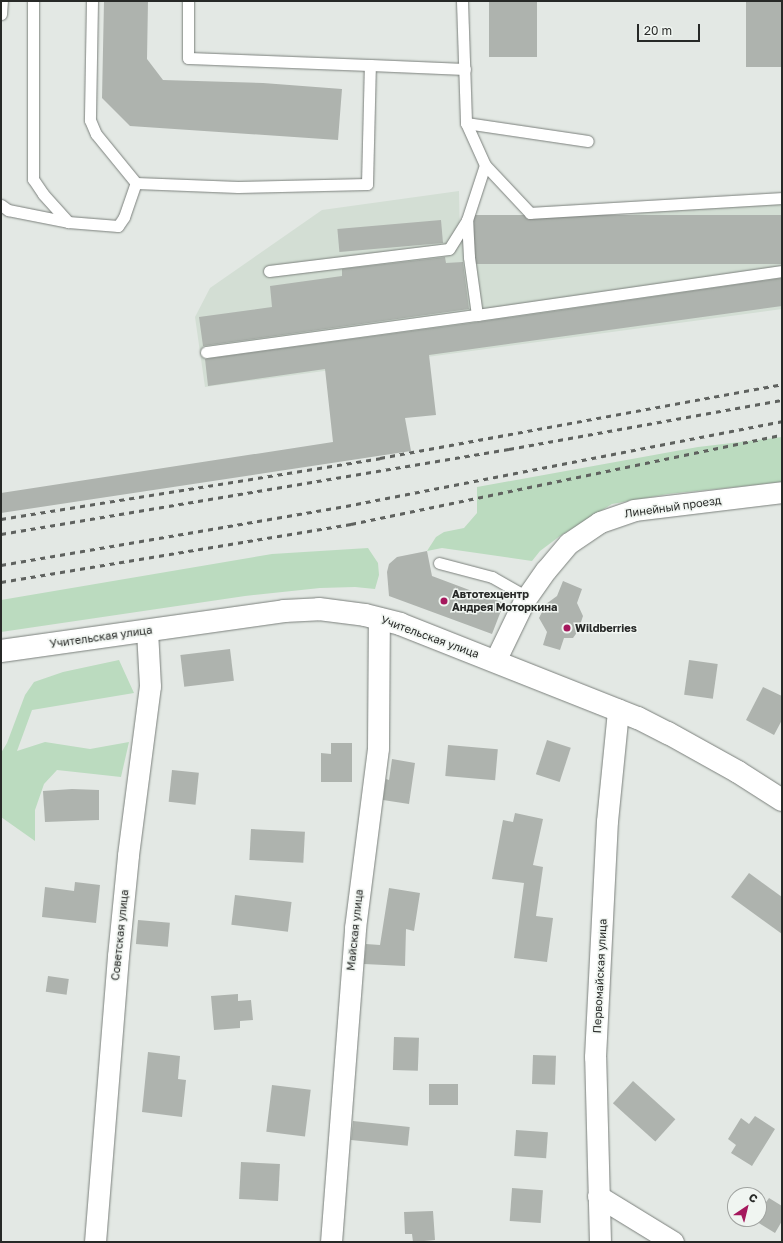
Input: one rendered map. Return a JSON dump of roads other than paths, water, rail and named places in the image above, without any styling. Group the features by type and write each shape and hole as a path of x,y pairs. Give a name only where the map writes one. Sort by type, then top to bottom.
{"street":[{"name":"Линейный проезд","path":"495,661 527,597 558,554 569,543 600,522 634,510 782,492"},
{"name":"Учительская улица","path":"1,651 284,611 333,610 379,618 400,624 495,661 618,710 668,732 738,772 782,800"},
{"name":"Майская улица","path":"332,1242 354,928 378,748 379,618"},
{"name":"Советская улица","path":"95,1242 118,956 128,855 150,686 148,630"},
{"name":"Первомайская улица","path":"600,1242 596,1057 607,821 618,710"},
{"path":"598,1196 673,1242"}],"lane":[{"path":"1,14 2,1"},
{"path":"33,1 33,179 43,194 68,222"},
{"path":"92,1 90,120 96,134 136,183 238,187 367,184 370,65"},
{"path":"188,1 188,58 465,69"},
{"path":"462,1 466,123 485,165 530,213 782,198"},
{"path":"466,123 588,141"},
{"path":"269,271 449,249 467,220 485,165"},
{"path":"1,205 8,210 68,222 118,226 124,217 136,183"},
{"path":"467,220 469,257 476,315"},
{"path":"206,352 782,271"},
{"path":"439,563 492,578 527,597"}],"railway":[{"path":"1,519 380,458 782,384"},
{"path":"1,534 509,449 782,400"},
{"path":"1,565 346,506 782,421"},
{"path":"1,582 351,524 782,435"}],"place":[{"name":"Автотехцентр Андрея Моторкина","path":"444,601"},
{"name":"Wildberries","path":"567,628"}]}
